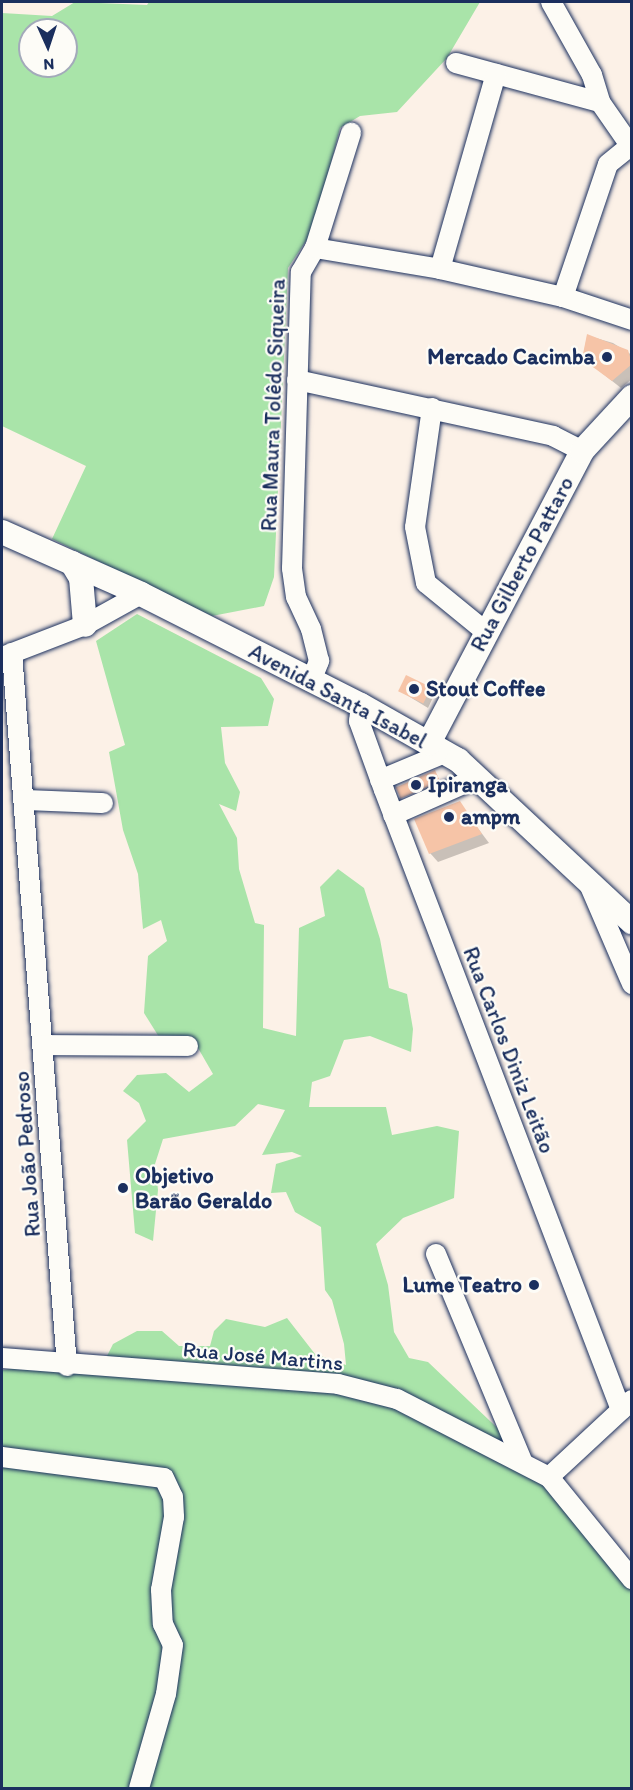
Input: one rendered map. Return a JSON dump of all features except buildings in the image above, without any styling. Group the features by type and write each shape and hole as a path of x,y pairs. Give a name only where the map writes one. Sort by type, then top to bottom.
{"main road":[{"name":"Rua Gilberto Pattaro","path":"437,748 486,632 582,451 632,397"},
{"name":"Avenida Santa Isabel","path":"2,532 141,594 361,705 437,748 477,778 632,922"},
{"path":"72,563 81,578 85,625"}],"street":[{"path":"551,2 592,75 600,102 631,147 608,164 563,297"},
{"path":"456,63 600,102"},
{"path":"440,268 496,74"},
{"name":"Rua Maura Tolêdo Siqueira","path":"311,681 319,661 311,629 296,597 292,568 301,272 315,248 351,133"},
{"path":"315,248 440,268 563,297 632,320"},
{"path":"297,380 553,436 582,451"},
{"path":"432,408 415,527 426,583 486,632"},
{"path":"7,655 85,625 141,594"},
{"name":"Rua João Pedroso","path":"7,655 24,800 67,1366"},
{"name":"Rua Carlos Diniz Leitão","path":"361,705 359,721 393,815 626,1405"},
{"path":"380,780 437,748"},
{"path":"393,815 477,778"},
{"path":"24,800 103,803"},
{"path":"588,881 632,984"},
{"path":"43,1045 188,1046"},
{"path":"436,1254 522,1461"},
{"name":"Rua José Martins","path":"2,1358 67,1366 338,1384 397,1399 522,1461 549,1477 632,1579"},
{"path":"549,1477 626,1405"},
{"path":"2,1456 164,1478 173,1497 174,1517 161,1590 163,1624 173,1645 165,1694 139,1788"}],"green space":[{"path":"75,2 147,5 149,2 480,2 447,58 397,112 360,116 340,128 314,229 288,268 274,577 264,606 212,616 52,539 86,466 2,426 2,13 52,16"},
{"path":"137,614 261,678 274,699 268,726 221,727 225,763 240,792 236,811 219,804 237,838 239,869 255,923 264,925 263,1028 296,1036 299,928 325,916 320,887 338,869 364,888 380,939 389,988 407,994 413,1029 411,1052 370,1036 344,1040 330,1076 312,1082 309,1107 386,1107 392,1135 437,1126 459,1131 454,1198 403,1218 376,1244 388,1285 394,1332 409,1358 428,1362 549,1477 631,1579 631,1788 2,1788 2,1370 106,1358 113,1344 137,1331 162,1331 179,1346 210,1346 214,1331 226,1319 265,1327 287,1318 315,1354 346,1365 344,1344 332,1300 325,1290 321,1227 295,1212 286,1192 271,1193 276,1164 302,1156 292,1152 262,1155 285,1110 258,1104 235,1126 163,1139 155,1164 158,1190 153,1241 135,1233 127,1140 146,1121 139,1103 123,1091 137,1075 166,1073 189,1092 213,1074 198,1048 159,1037 144,1013 148,956 167,941 161,920 143,929 138,874 123,830 109,752 125,745 96,641"}],"place":[{"name":"Mercado Cacimba","path":"607,357"},
{"name":"Stout Coffee","path":"414,689"},
{"name":"Ipiranga","path":"416,785"},
{"name":"ampm","path":"449,817"},
{"name":"Objetivo Barão Geraldo","path":"123,1188"},
{"name":"Lume Teatro","path":"534,1285"}]}
